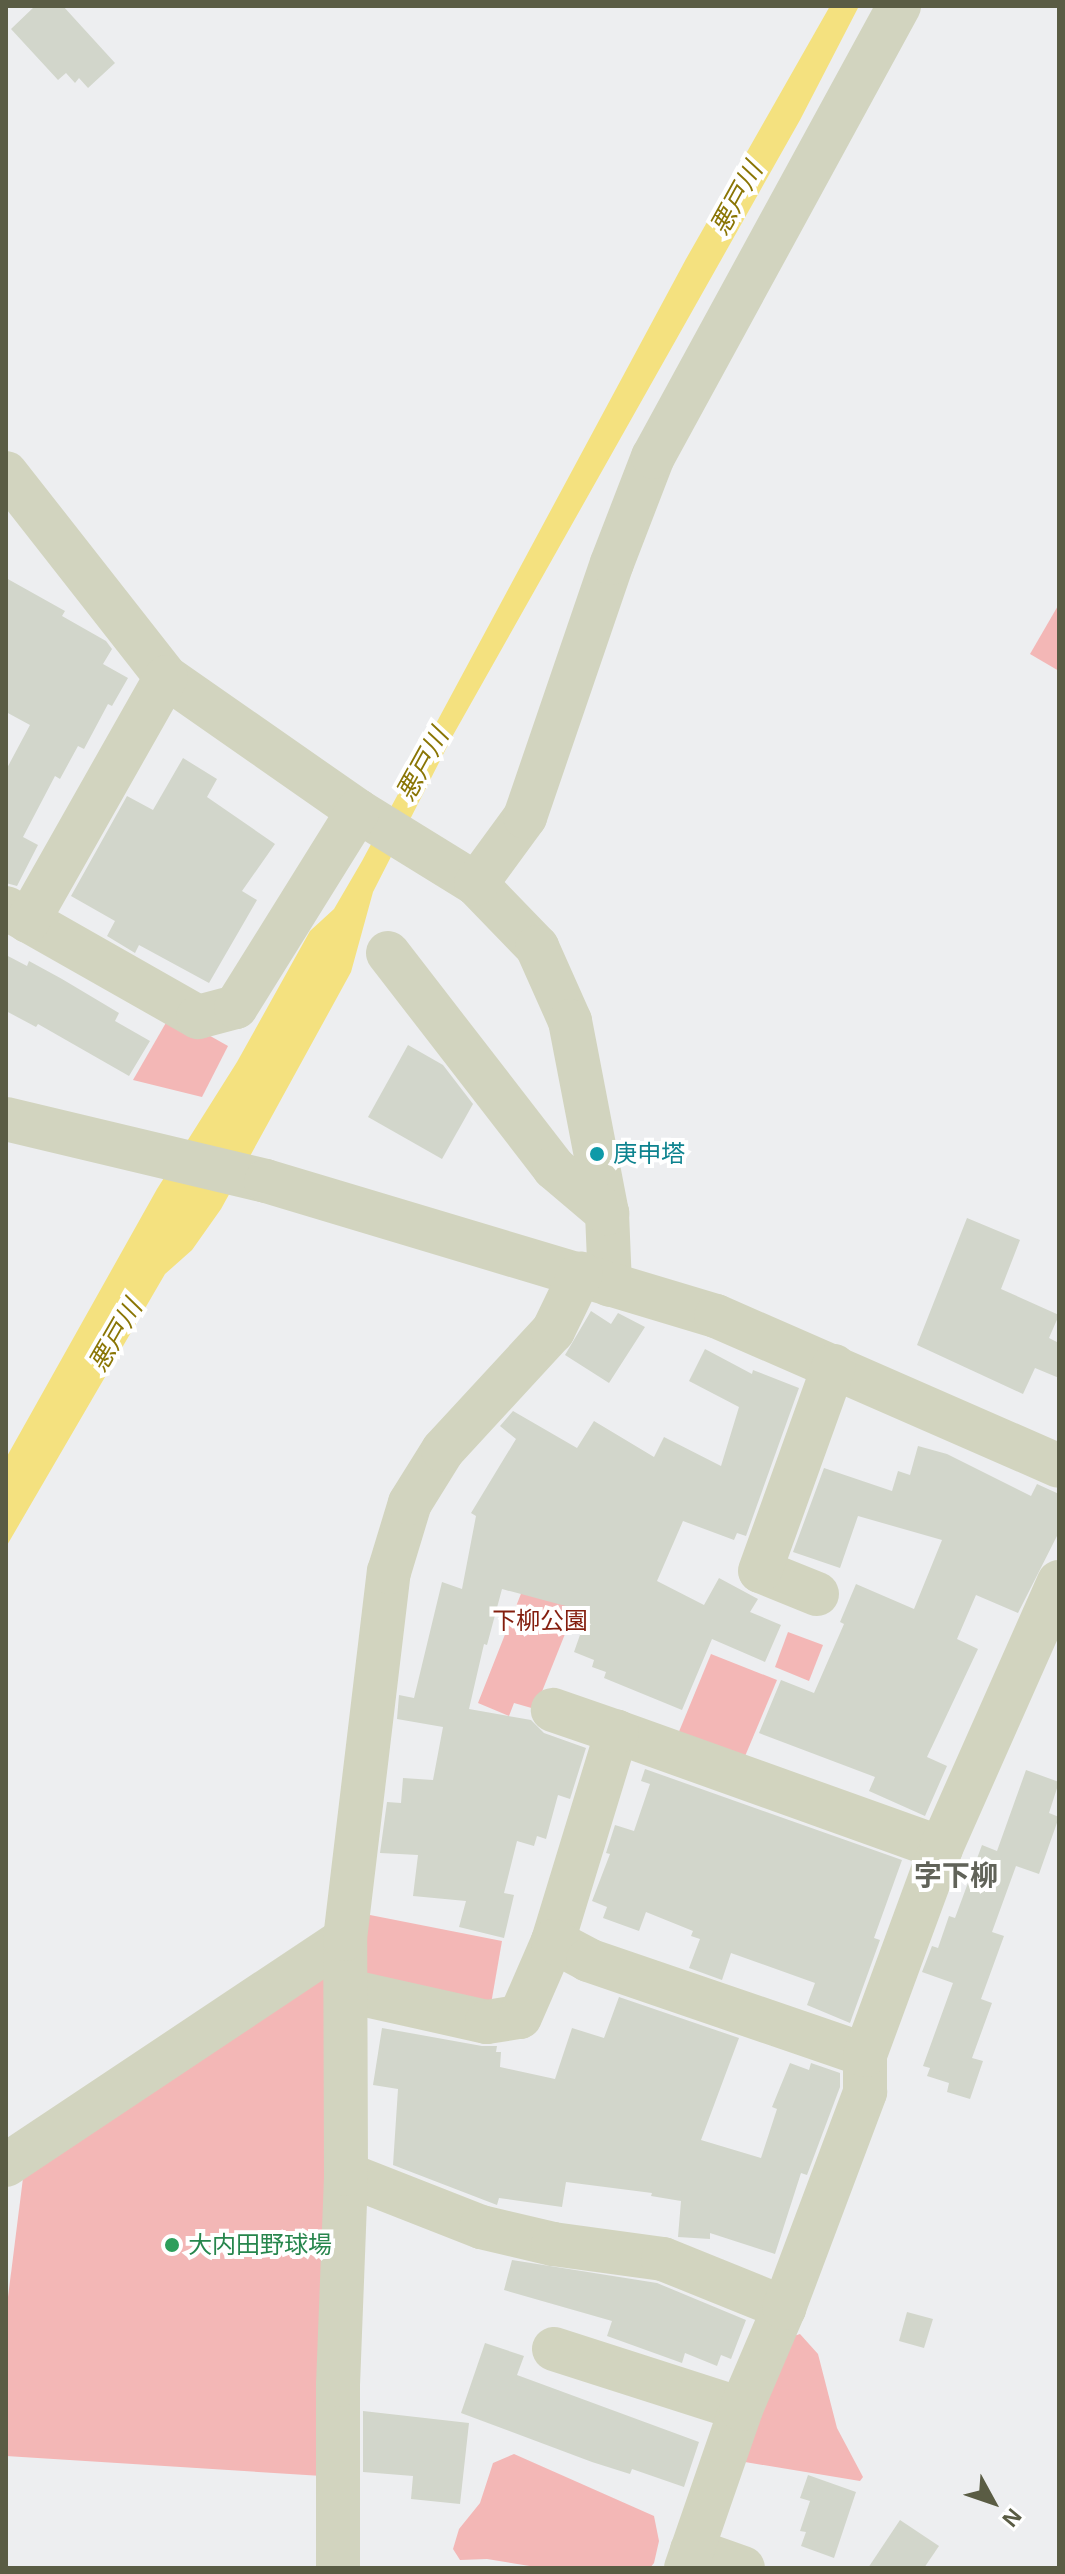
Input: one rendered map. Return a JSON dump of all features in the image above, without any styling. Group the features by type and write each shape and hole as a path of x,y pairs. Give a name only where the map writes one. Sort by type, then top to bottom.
{"street":[{"path":"476,884 525,817 612,563 653,457 899,6"},
{"path":"6,473 166,677 358,811 433,861 476,884 537,947 570,1021 607,1213 595,1279 553,1331 443,1450 410,1503 389,1572 345,1939 348,1991 346,2174 338,2385 338,2568"},
{"path":"166,677 17,914 198,1017 236,1007 358,811"},
{"path":"388,953 554,1168 607,1213"},
{"path":"6,1119 266,1181 716,1316 1059,1466"},
{"path":"817,1594 760,1571 834,1366"},
{"path":"743,2568 689,2559 741,2409 784,2308 865,2092 865,2055 941,1848 1059,1582"},
{"path":"553,1710 941,1848"},
{"path":"348,1991 487,2022 520,2017 553,1941 617,1732"},
{"path":"6,2165 345,1939"},
{"path":"553,1941 588,1960 865,2055"},
{"path":"346,2174 481,2227 553,2244 663,2259 784,2308"},
{"path":"554,2349 741,2409"}],"green space":[{"path":"1059,604 1059,671 1030,654"},
{"path":"171,1014 228,1046 202,1097 133,1080"},
{"name":"下柳公園","path":"526,1581 581,1594 535,1709 514,1703 509,1716 478,1703"},
{"path":"788,1632 823,1645 809,1681 775,1667"},
{"path":"711,1654 777,1680 743,1761 678,1734"},
{"path":"370,1915 502,1941 491,2004 367,1978 365,1920"},
{"name":"大内田野球場","path":"332,1957 322,2476 6,2456 6,2313 23,2178"},
{"path":"800,2334 818,2354 837,2428 863,2477 860,2481 745,2462 779,2341"},
{"path":"514,2454 654,2516 659,2541 650,2568 542,2568 487,2559 460,2560 453,2549 459,2529 480,2503 493,2463"}],"water":[{"name":"悪戸川","path":"830,6 859,6 800,120 452,737 373,892 351,972 221,1209 192,1250 165,1274 6,1547 6,1458 157,1189 237,1062 310,931 334,909 362,861 686,259"}],"building":[{"path":"35,6 63,6 115,63 88,88 79,78 75,83 66,73 58,80 11,29"},
{"path":"6,578 65,611 62,616 106,641 112,649 103,664 128,678 112,706 108,704 84,749 78,746 60,779 55,776 23,837 38,845 17,886 6,883 6,770 30,725 6,712"},
{"path":"183,758 217,779 207,797 275,844 242,891 257,900 209,983 139,945 135,953 107,936 115,921 71,896 127,796 153,810"},
{"path":"6,955 27,966 29,961 119,1013 115,1021 150,1041 129,1076 38,1024 36,1027 6,1011"},
{"path":"408,1045 443,1065 473,1104 442,1159 368,1117"},
{"path":"967,1218 1020,1240 1001,1289 1059,1315 1049,1338 1059,1343 1059,1378 1035,1368 1023,1394 917,1345"},
{"path":"591,1311 611,1324 618,1313 645,1327 609,1383 565,1355"},
{"path":"705,1349 752,1374 753,1370 799,1388 746,1536 737,1533 734,1540 683,1521 657,1581 704,1605 719,1578 758,1599 750,1612 781,1625 765,1662 712,1639 682,1710 604,1678 606,1672 592,1667 594,1660 574,1652 588,1612 502,1589 487,1645 484,1644 469,1709 531,1720 544,1733 586,1748 570,1799 558,1795 546,1839 537,1836 534,1846 517,1841 504,1893 514,1895 504,1938 459,1927 466,1901 413,1896 418,1855 380,1853 387,1802 401,1803 403,1778 433,1780 443,1727 397,1719 399,1695 414,1698 442,1582 462,1589 476,1516 471,1513 516,1439 500,1426 513,1411 577,1448 594,1421 654,1457 664,1437 721,1466 739,1407 689,1381"},
{"path":"918,1446 947,1454 1031,1496 1037,1484 1059,1494 1059,1532 1018,1613 976,1595 957,1639 978,1649 927,1757 947,1766 925,1816 869,1791 875,1777 759,1733 781,1680 814,1693 844,1624 840,1622 856,1584 914,1609 942,1540 858,1516 840,1568 793,1552 824,1468 892,1491 898,1471 910,1475"},
{"path":"645,1769 902,1860 874,1938 880,1940 850,2023 807,2005 815,1983 731,1953 722,1980 689,1968 700,1939 691,1936 693,1931 646,1912 639,1931 603,1918 607,1907 592,1901 610,1854 606,1853 615,1825 634,1831 650,1784 641,1781"},
{"path":"1026,1770 1059,1782 1049,1813 1059,1817 1039,1874 1016,1866 992,1932 1004,1936 981,1999 992,2003 972,2058 983,2061 970,2099 947,2092 949,2083 927,2076 930,2068 923,2066 953,1983 922,1972 932,1946 938,1948 949,1916 955,1918 982,1845 997,1851"},
{"path":"619,1997 739,2038 701,2140 761,2158 777,2109 772,2107 790,2063 809,2070 811,2063 840,2073 840,2087 807,2175 801,2173 775,2254 710,2233 710,2239 678,2237 681,2201 651,2196 652,2193 566,2182 562,2207 499,2198 497,2205 393,2165 398,2089 373,2085 382,2028 497,2046 496,2052 501,2052 500,2067 555,2079 572,2028 604,2038"},
{"path":"512,2260 657,2283 746,2320 731,2359 721,2355 717,2366 685,2353 682,2363 607,2336 612,2321 504,2290"},
{"path":"907,2312 933,2319 924,2348 899,2341"},
{"path":"485,2343 524,2356 517,2375 699,2442 684,2487 632,2469 630,2474 592,2462 461,2413"},
{"path":"363,2411 469,2423 460,2504 411,2499 413,2476 363,2472"},
{"path":"808,2475 856,2492 834,2558 801,2546 806,2532 800,2531 810,2501 800,2498"},
{"path":"900,2520 939,2546 924,2568 868,2568"}],"place":[{"name":"庚申塔","path":"597,1154"},
{"name":"大内田野球場","path":"172,2245"}],"district":[{"name":"字下柳","path":"956,1876"}]}
